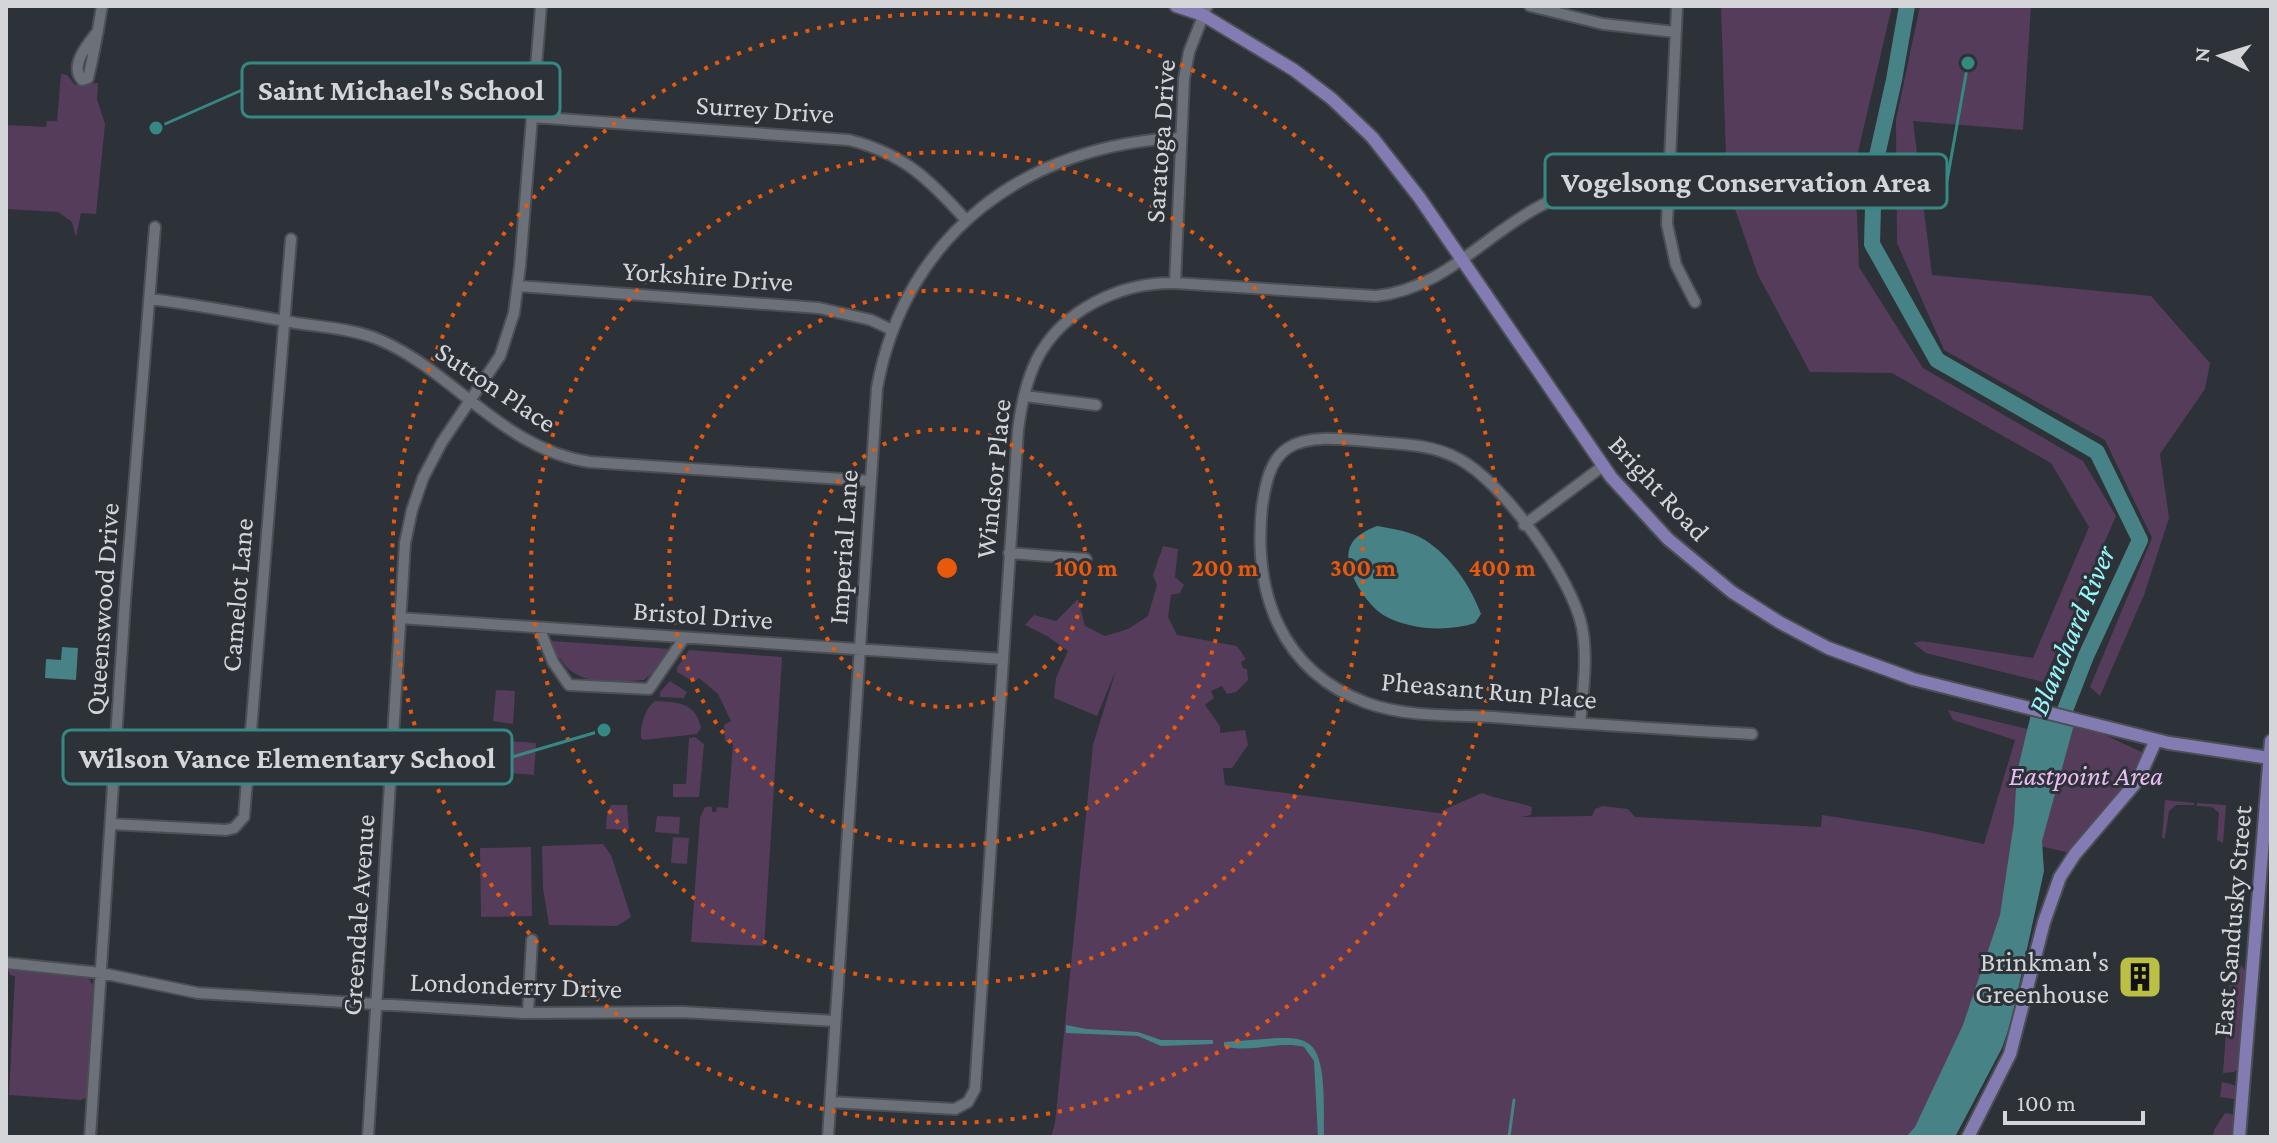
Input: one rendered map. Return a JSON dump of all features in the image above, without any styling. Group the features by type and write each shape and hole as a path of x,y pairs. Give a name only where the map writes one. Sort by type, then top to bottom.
{"main road":[{"name":"Bright Road","path":"1176,6 1205,11 1294,70 1353,118 1399,169 1603,466 1629,499 1668,539 1732,592 1828,648 1880,669 2098,727 2156,740 2270,758"},
{"path":"1968,1137 2013,1046 2047,912 2060,877 2083,843 2138,780 2156,740"},
{"name":"East Sandusky Street","path":"2239,1137 2271,741"}],"street":[{"path":"98,31 102,6"},
{"name":"Greendale Avenue","path":"368,1137 405,543 416,497 442,442 493,368 506,343 514,313 541,6"},
{"path":"1530,6 1603,24 1675,32"},
{"path":"1677,6 1667,224 1681,278 1695,302"},
{"name":"Saratoga Drive","path":"1175,283 1186,65 1205,11"},
{"name":"Surrey Drive","path":"532,117 849,140 893,154 918,171 966,220"},
{"name":"Imperial Lane","path":"828,1137 877,388 892,330 923,272 966,220 1010,186 1070,157 1129,143 1180,138"},
{"name":"Windsor Place","path":"830,1102 955,1109 962,1107 973,1096 977,1075 1018,430 1031,373 1043,349 1076,315 1124,289 1175,283 1376,296 1412,289 1462,260 1539,206 1564,195 1605,185 1668,183"},
{"name":"Queenswood Drive","path":"90,1137 125,601 155,227"},
{"name":"Camelot Lane","path":"111,824 226,830 234,828 244,817 282,320 291,239"},
{"name":"Yorkshire Drive","path":"518,286 819,308 858,316 892,330"},
{"name":"Sutton Place","path":"150,299 348,331 382,341 516,434 539,448 563,457 590,462 871,481"},
{"path":"1025,396 1096,405"},
{"name":"Pheasant Run Place","path":"1580,723 1585,654 1579,614 1562,576 1481,473 1458,458 1439,451 1412,445 1348,440 1317,440 1292,445 1277,459 1264,497 1260,558 1267,599 1284,636 1300,658 1331,685 1367,703 1407,712 1752,734"},
{"path":"1524,525 1603,466"},
{"path":"1009,553 1086,559"},
{"name":"Bristol Drive","path":"400,618 1003,659"},
{"path":"539,628 553,662 569,685 649,689 684,638"},
{"path":"528,1013 532,940"},
{"name":"Londonderry Drive","path":"6,963 101,973 198,993 528,1013 682,1012 835,1021"}],"green space":[{"path":"1721,6 1892,6 1855,165 1859,267 1923,368 2083,461 2116,516 2043,682 1926,653 1913,643 1922,641 2033,658 2089,527 2051,463 1892,373 1810,372 1758,275 1727,186"},
{"path":"1920,6 2031,6 2023,130 1913,121 1932,275 2151,296 2210,363 2205,389 2160,454 2169,518 2144,595 2100,696 2090,687 2152,538 2105,440 1944,350 1897,243 1896,120"},
{"path":"61,74 67,75 75,85 98,83 97,99 105,124 96,214 81,213 76,237 72,222 58,212 6,209 6,125 46,127 47,121 57,121"},
{"path":"1163,546 1178,549 1175,577 1184,585 1180,593 1171,595 1168,617 1177,635 1237,646 1246,659 1241,662 1247,669 1248,680 1236,692 1227,694 1222,686 1211,691 1214,698 1205,705 1220,726 1220,733 1245,730 1248,745 1232,768 1223,768 1225,785 1446,814 1441,811 1482,793 1532,807 1531,815 1521,817 1592,816 1595,809 1603,806 1628,809 1635,817 1821,827 1822,815 1984,844 2015,740 1953,720 1948,710 2028,729 2017,772 2026,847 1930,1137 1051,1137 1055,1123 1093,745 1116,670 1097,716 1054,698 1056,678 1068,651 1025,625 1034,615 1056,621 1078,599 1085,626 1105,636 1128,629 1148,616 1157,585 1153,575"},
{"path":"550,641 671,649 657,669 644,680 609,682 576,674 560,658 556,658"},
{"path":"689,650 782,657 764,946 691,942 700,818 705,807 712,807 712,812 716,812 717,807 728,808 733,744 725,741 724,725 731,721 718,694 699,678 694,682 677,672"},
{"path":"670,681 687,692 684,698 660,697 660,692"},
{"path":"496,690 515,691 513,724 493,721"},
{"path":"655,701 678,703 690,708 701,728 697,734 641,738 644,718"},
{"name":"Eastpoint Area","path":"2075,721 2150,756 2075,854 2027,843"},
{"path":"695,737 704,744 699,797 673,797 673,784 686,784 689,738"},
{"path":"483,739 536,743 534,775 481,771"},
{"path":"2165,800 2194,805 2176,805 2169,811 2165,838 2162,838"},
{"path":"2197,803 2226,805 2223,843 2217,840 2219,813 2212,807 2197,806"},
{"path":"611,805 627,805 629,830 606,829"},
{"path":"657,816 680,817 679,834 655,832"},
{"path":"673,837 689,838 687,864 671,863"},
{"path":"603,844 611,855 631,917 617,926 549,925 543,888 542,846"},
{"path":"531,847 532,916 481,917 480,848"},
{"path":"2231,964 2242,966 2247,975 2239,1068 2223,1073"},
{"path":"8,970 87,976 93,985 86,1098 9,1095 15,976 10,975"},
{"path":"2222,1082 2234,1085 2237,1090 2234,1099 2220,1097"},
{"path":"2225,1113 2235,1118 2233,1137 2213,1137 2214,1130"}],"water":[{"path":"1377,526 1414,534 1443,554 1459,572 1477,603 1481,614 1475,623 1453,628 1417,627 1395,621 1378,611 1356,584 1349,562 1354,540"},
{"path":"62,647 78,648 76,680 45,678 46,659 61,660"},
{"path":"2032,710 2075,721 2042,841 2044,871 2011,1022 2002,1048 1955,1137 1906,1137 1915,1127 1963,1025 2000,915 2014,822 2017,772"},
{"path":"1066,1025 1138,1032 1161,1040 1213,1040 1213,1044 1161,1046 1138,1036 1066,1033"},
{"path":"1278,1038 1302,1040 1315,1051 1322,1073 1324,1137 1318,1137 1314,1061 1304,1047 1284,1045 1244,1049 1224,1046 1224,1042"}],"waterway":[{"name":"Blanchard River","path":"1907,6 1874,169 1872,244 1937,360 2097,452 2140,540 2086,656 2058,728"},
{"path":"1509,1137 1514,1100"}],"place":[{"name":"Vogelsong Conservation Area","path":"1968,63"},
{"name":"Saint Michael's School","path":"156,128"},
{"name":"Wilson Vance Elementary School","path":"604,730"},
{"name":"Brinkman's Greenhouse","path":"2140,977"}]}
